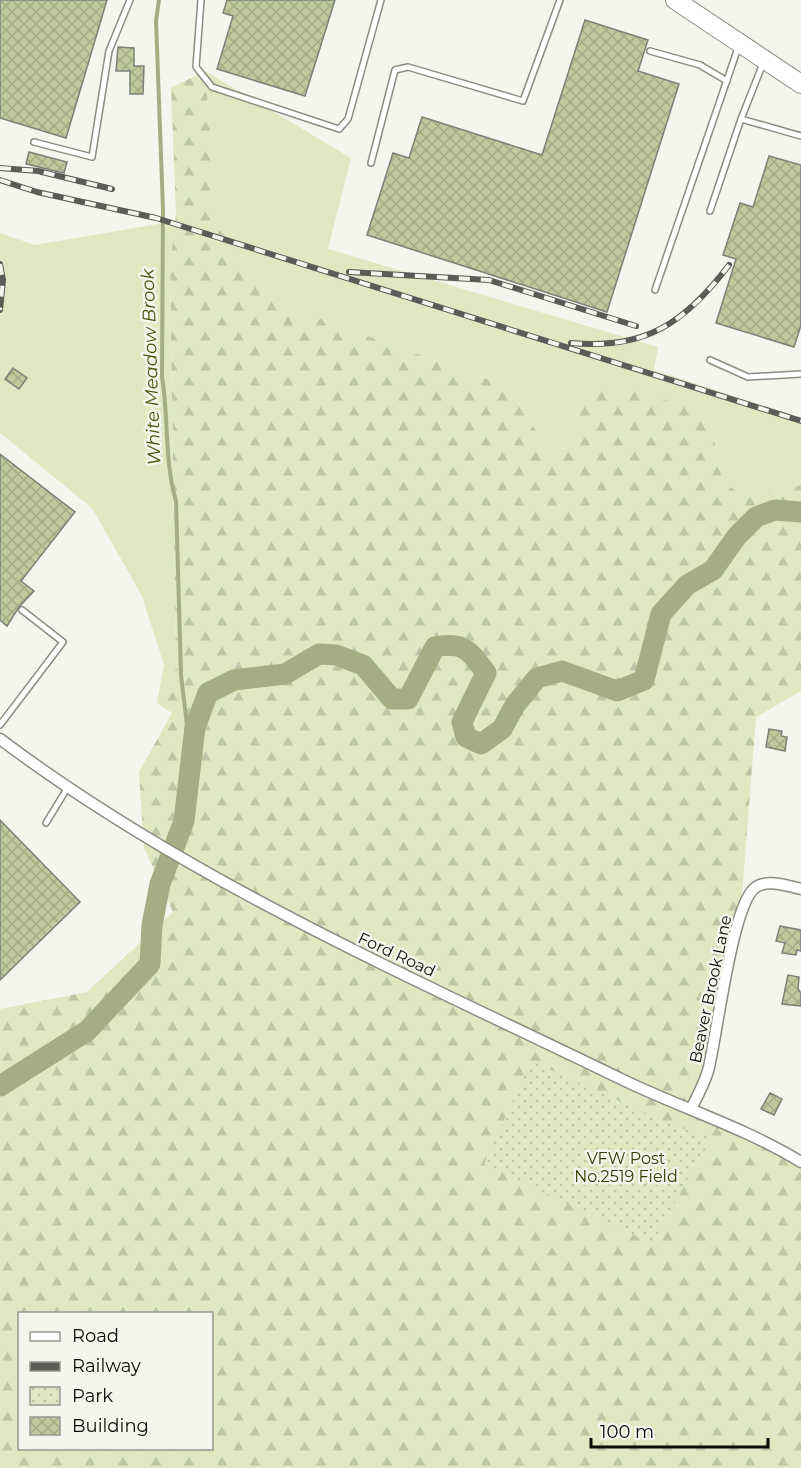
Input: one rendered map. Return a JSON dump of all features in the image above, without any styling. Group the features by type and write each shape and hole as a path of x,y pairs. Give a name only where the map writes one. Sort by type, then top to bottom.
{"main road":[{"path":"675,0 801,84"}],"street":[{"name":"Ford Road","path":"0,739 160,847 330,939 625,1081 691,1109 801,1162"},
{"name":"Beaver Brook Lane","path":"691,1109 707,1074 732,944 744,902 755,887 766,883 801,890"}],"lane":[{"path":"34,142 92,157 109,51 130,0"},
{"path":"201,0 195,67 212,87 339,129 348,119 381,0"},
{"path":"371,163 394,70 408,67 523,101 560,0"},
{"path":"656,290 740,44"},
{"path":"650,51 700,65 727,81"},
{"path":"710,211 764,60"},
{"path":"741,119 801,136"},
{"path":"710,360 748,377 801,374"},
{"path":"0,725 63,642 22,610"},
{"path":"46,823 68,787"}],"green space":[{"path":"205,71 351,158 328,249 658,347 654,370 801,418 801,485 742,495 722,481 709,412 583,393 569,448 547,449 509,387 271,301 218,227"},
{"path":"205,71 218,227 271,301 509,387 547,449 569,448 583,393 618,387 709,412 722,481 742,495 801,485 801,691 756,717 742,895 693,1114 801,1166 801,1468 0,1468 0,1009 87,992 173,912 144,848 139,772 172,713 157,703 176,668 170,266 176,214 171,88"},
{"path":"175,221 170,266 176,668 157,703 164,665 142,596 92,508 0,433 0,233 35,245"},
{"name":"VFW Post No.2519 Field","path":"531,1061 672,1125 710,1137 653,1244 484,1164"}],"building":[{"path":"0,0 107,0 66,138 0,118"},
{"path":"227,0 335,0 305,96 217,69 233,16 223,13"},
{"path":"585,20 648,40 638,71 679,84 607,312 367,235 393,153 409,158 422,117 542,155"},
{"path":"118,47 134,48 134,66 144,66 143,94 130,94 130,71 116,71"},
{"path":"29,152 67,162 64,173 26,164"},
{"path":"769,156 801,165 801,325 794,347 716,323 736,259 723,255 740,203 753,207"},
{"path":"13,368 27,378 19,389 5,379"},
{"path":"0,454 75,512 21,581 34,591 19,607 7,626 0,620"},
{"path":"769,729 782,731 781,736 787,737 785,751 766,747"},
{"path":"0,820 80,902 0,980"},
{"path":"780,926 801,930 801,951 797,950 796,955 782,953 785,943 776,941"},
{"path":"788,975 799,977 798,989 801,993 801,1006 782,1004"},
{"path":"770,1093 782,1099 774,1115 761,1109"}],"waterway":[{"name":"White Meadow Brook","path":"159,0 156,21 163,209 162,377 168,455 176,501 181,675 192,767"},
{"path":"0,1086 87,1031 150,964 152,925 160,884 184,821 195,727 208,693 234,680 285,674 319,654 336,655 363,665 392,699 408,699 435,647 453,645 465,649 486,673 462,722 466,737 481,744 502,729 515,705 537,678 562,671 617,691 644,680 661,614 687,585 713,570 737,536 756,517 775,510 801,512"}],"railway":[{"path":"0,168 38,171 112,189"},
{"path":"0,180 37,192 156,218 801,421"},
{"path":"0,264 3,280 0,310"},
{"path":"571,343 621,342 642,337 661,328 696,303 729,265"},
{"path":"349,272 489,280 636,326"}]}
